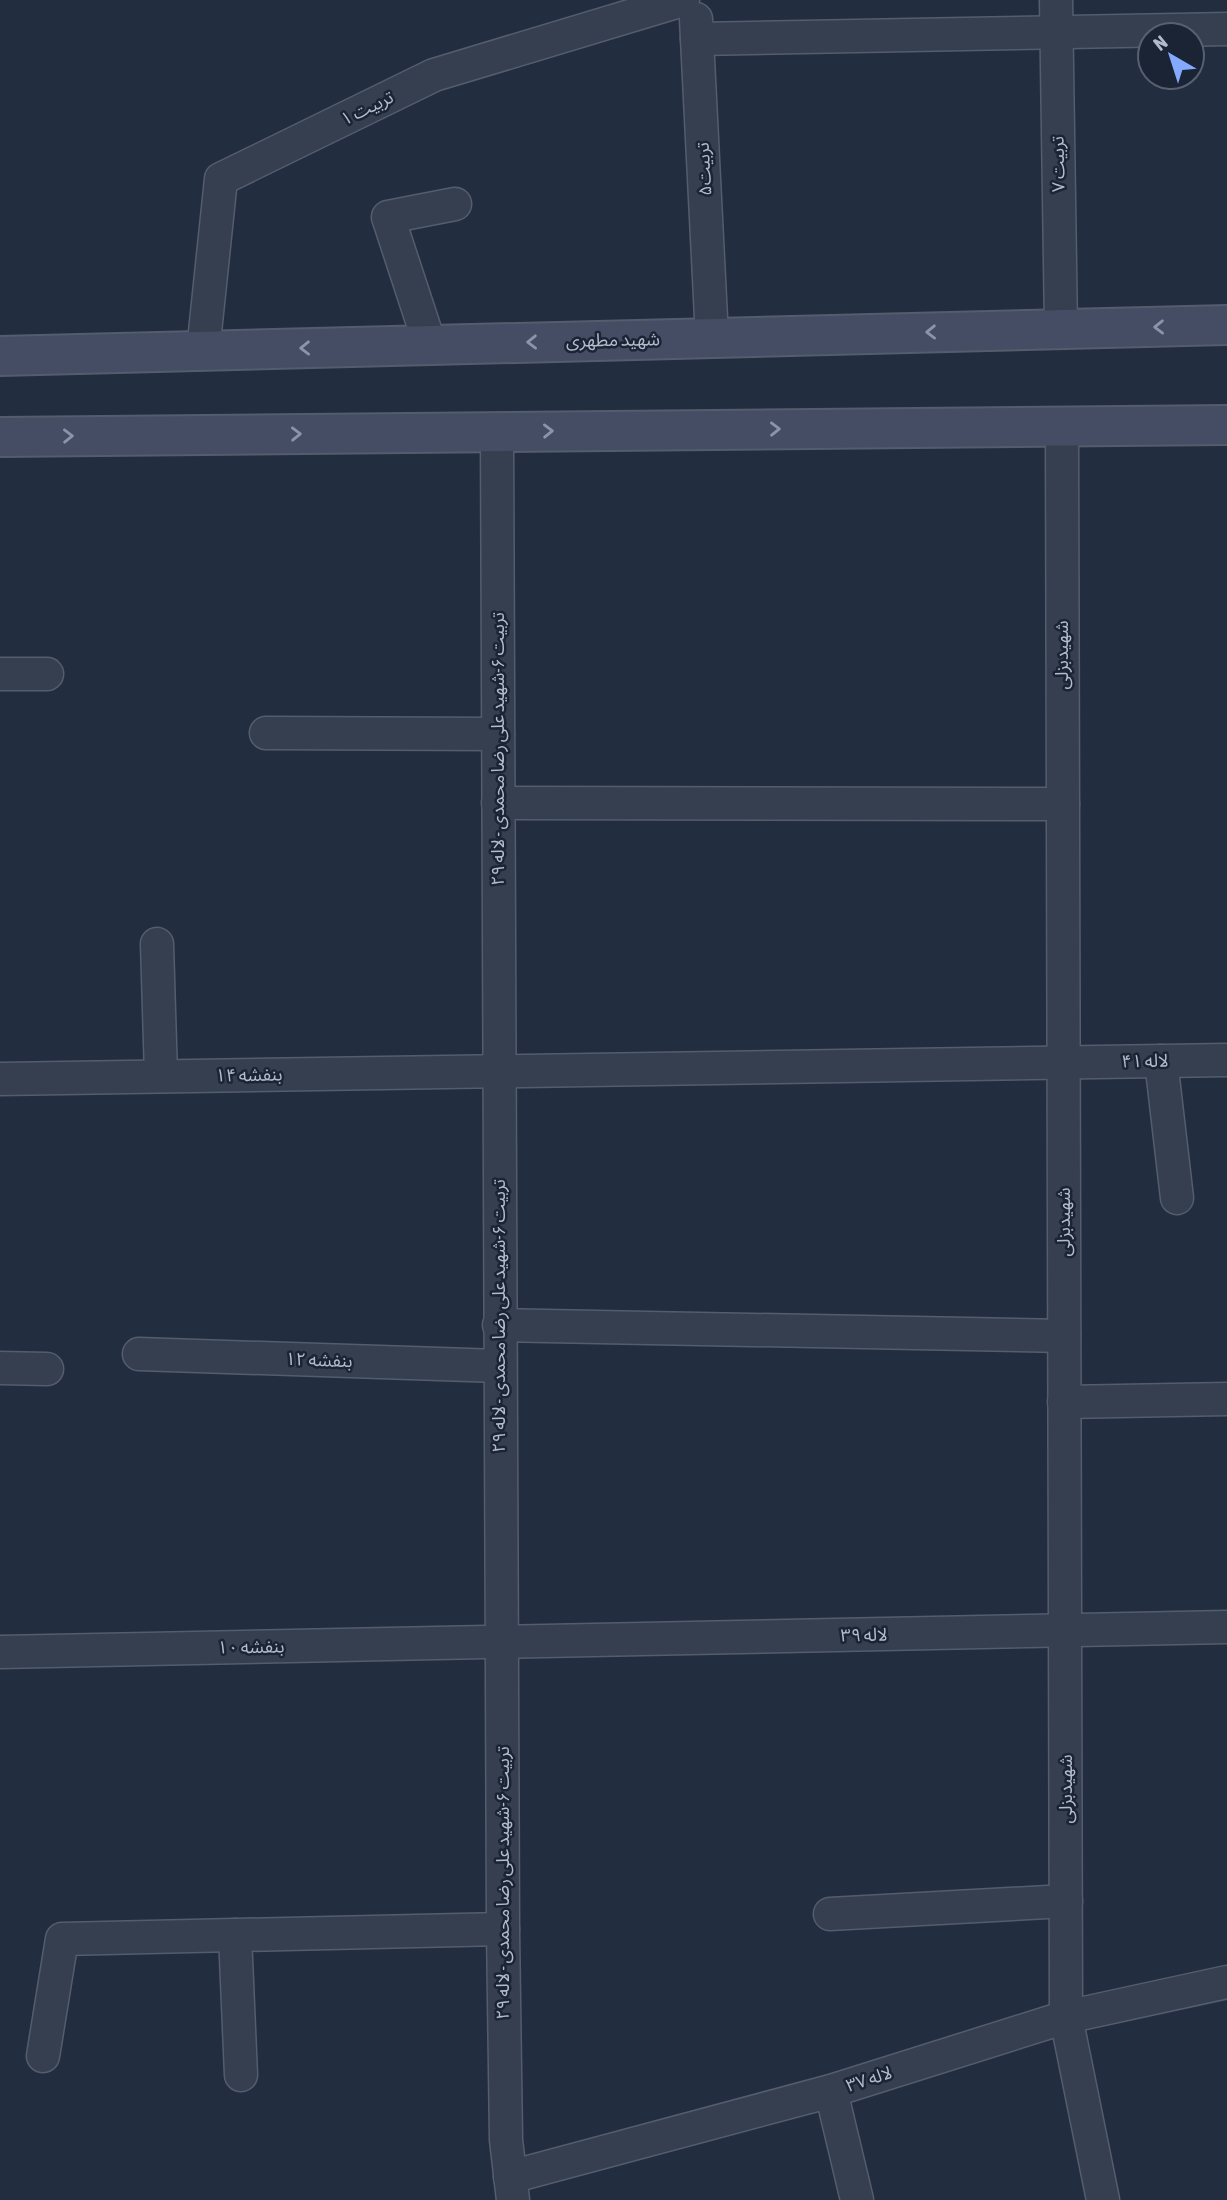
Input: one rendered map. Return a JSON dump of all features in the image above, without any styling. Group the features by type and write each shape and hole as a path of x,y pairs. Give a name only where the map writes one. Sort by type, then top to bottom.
{"main road":[{"name":"شهید مطهری","path":"0,356 1227,325"},
{"path":"0,437 1227,425"}],"street":[{"name":"تربیت ۱","path":"203,351 221,179 434,75 683,0"},
{"name":"تربیت۵","path":"696,0 712,338"},
{"name":"تربیت ۷","path":"1056,0 1060,329"},
{"path":"697,39 1227,29"},
{"path":"430,345 388,217 455,204"},
{"name":"شهیدبزلی","path":"1062,426 1066,2017 1103,2200"},
{"name":"تربیت ۶-شهید علی رضا محمدی - لاله ۲۹","path":"497,432 503,1929 506,2140 511,2188"},
{"path":"0,674 47,674"},
{"path":"266,733 498,734"},
{"path":"498,803 1063,804"},
{"path":"157,944 161,1076"},
{"name":"لاله ۴۱","path":"499,1071 1227,1060"},
{"path":"1161,1061 1177,1198"},
{"name":"بنفشه ۱۴","path":"0,1079 499,1071"},
{"path":"499,1325 1064,1336"},
{"name":"بنفشه ۱۲","path":"139,1354 499,1366"},
{"path":"0,1368 47,1369"},
{"path":"1065,1402 1227,1399"},
{"name":"لاله ۳۹","path":"502,1642 1227,1627"},
{"name":"بنفشه ۱۰","path":"0,1652 502,1642"},
{"path":"830,1914 1066,1901"},
{"path":"43,2056 62,1939 503,1929"},
{"path":"235,1935 242,2075"},
{"name":"لاله ۳۷","path":"511,2188 1066,2017 1227,1982"},
{"path":"831,2091 857,2200"}]}
